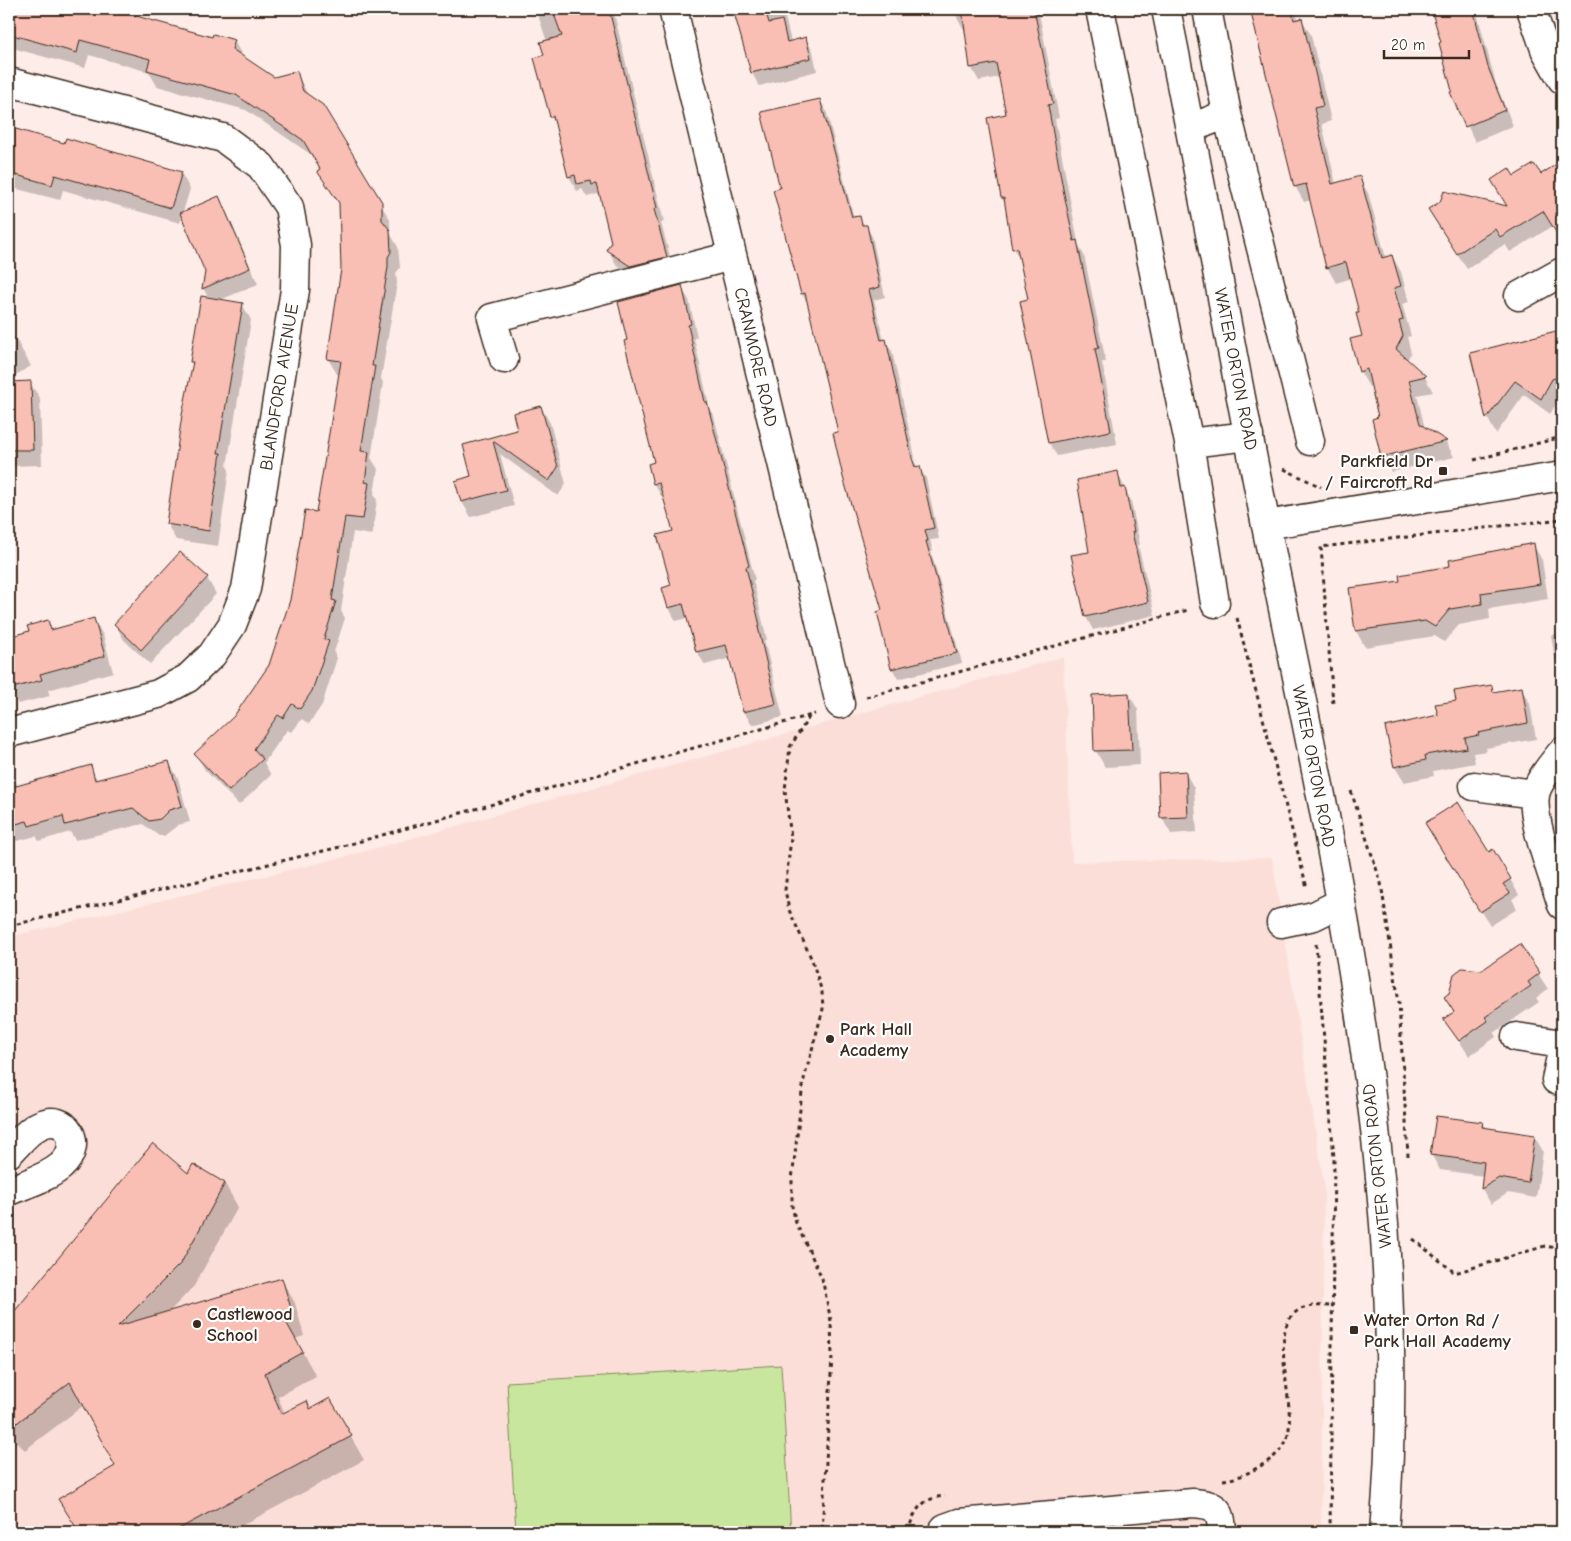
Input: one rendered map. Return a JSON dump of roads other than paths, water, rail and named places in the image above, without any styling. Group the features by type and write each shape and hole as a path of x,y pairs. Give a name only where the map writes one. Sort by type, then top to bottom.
{"street":[{"name":"CRANMORE ROAD","path":"673,9 840,704"},
{"path":"1100,9 1189,443 1215,603"},
{"name":"WATER ORTON ROAD","path":"1166,9 1191,128 1266,525 1313,758 1340,903 1369,1080 1389,1296 1388,1485 1384,1532"},
{"path":"1207,9 1227,114 1310,441"},
{"path":"1531,9 1545,49 1562,79"},
{"name":"BLANDFORD AVENUE","path":"9,82 223,138 261,166 289,207 296,245 295,290 246,589 232,625 212,654 188,678 158,694 9,733"},
{"path":"1191,128 1227,114"},
{"path":"504,359 492,318 732,256"},
{"path":"1519,296 1562,272"},
{"path":"1189,443 1251,445"},
{"path":"1266,525 1562,476"},
{"path":"1562,752 1548,769 1535,794 1537,824 1562,905"},
{"path":"1474,786 1535,794"},
{"path":"1280,923 1314,916 1340,903"},
{"path":"1516,1037 1562,1044"},
{"path":"1556,1080 1562,1052"},
{"path":"9,1153 30,1132 40,1125 51,1121 63,1125 71,1135 74,1146 71,1156 60,1167 9,1191"},
{"path":"942,1532 945,1528 959,1523 1193,1503 1211,1504 1220,1513 1222,1532"}],"place":[{"name":"Parkfield Dr / Faircroft Rd","path":"1443,471"},
{"name":"Park Hall Academy","path":"830,1039"},
{"name":"Castlewood School","path":"197,1324"},
{"name":"Water Orton Rd / Park Hall Academy","path":"1354,1330"}]}
